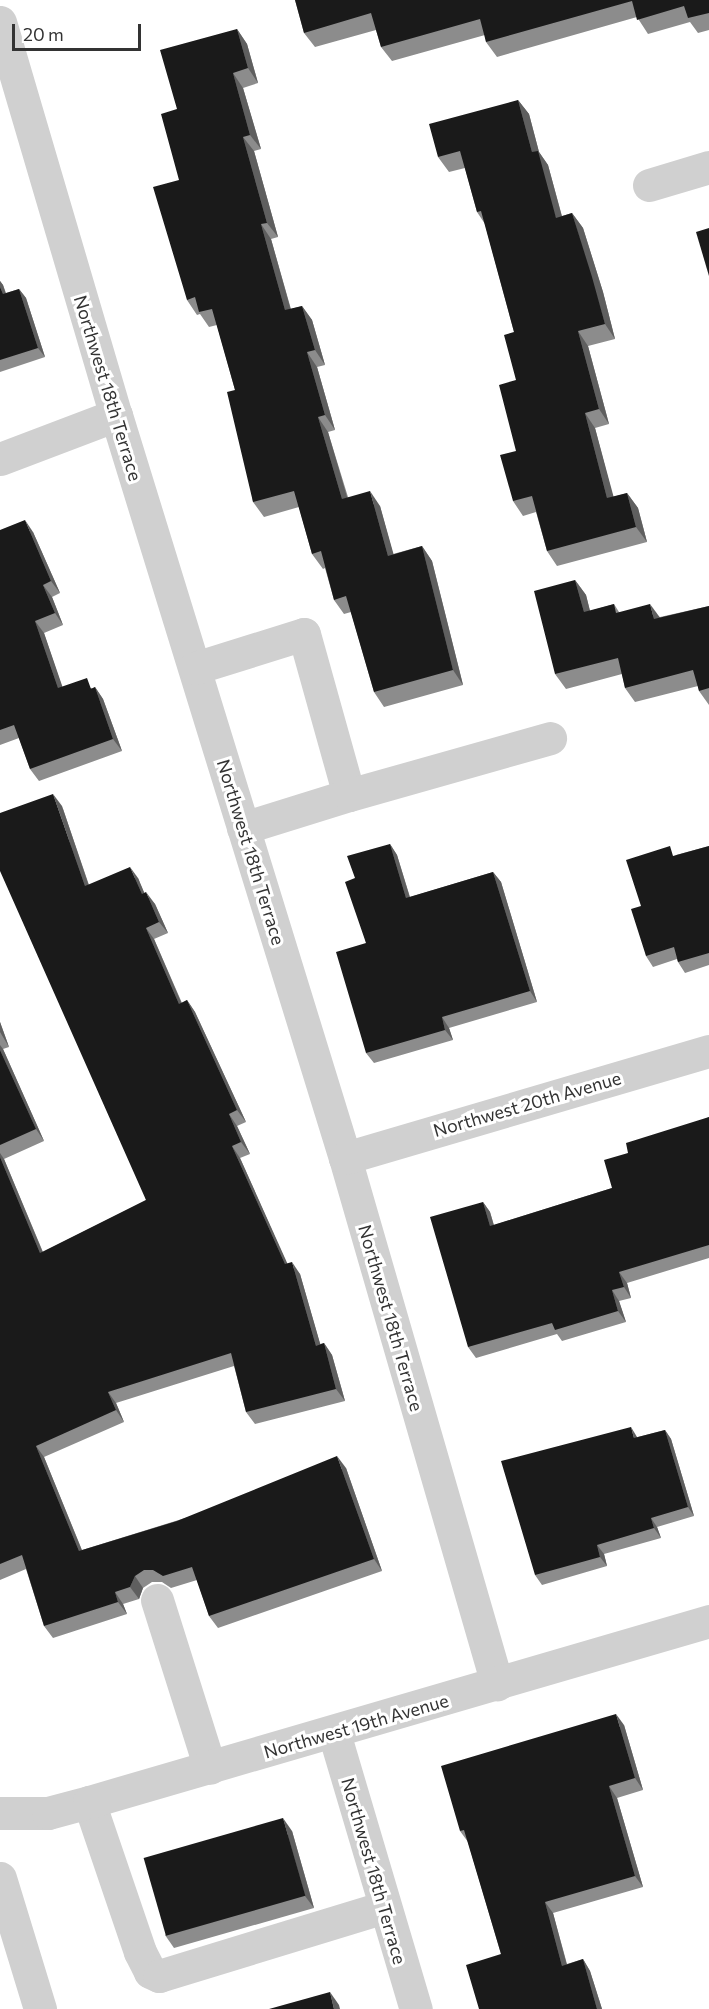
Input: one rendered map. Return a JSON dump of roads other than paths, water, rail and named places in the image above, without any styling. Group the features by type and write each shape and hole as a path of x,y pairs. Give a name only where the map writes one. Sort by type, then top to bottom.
{"street":[{"name":"Northwest 18th Terrace","path":"0,22 116,415 345,1158 497,1684"},
{"path":"649,185 709,167"},
{"path":"0,459 116,415"},
{"path":"195,668 304,634 349,795"},
{"path":"243,828 349,795 550,738"},
{"name":"Northwest 20th Avenue","path":"345,1158 709,1051"},
{"path":"157,1600 210,1768"},
{"name":"Northwest 19th Avenue","path":"0,1813 48,1813 89,1802 334,1733 709,1621"},
{"name":"Northwest 18th Terrace","path":"334,1733 416,2009"},
{"path":"89,1802 140,1952 150,1972 159,1976 384,1907"},
{"path":"0,1878 40,2009"}]}
